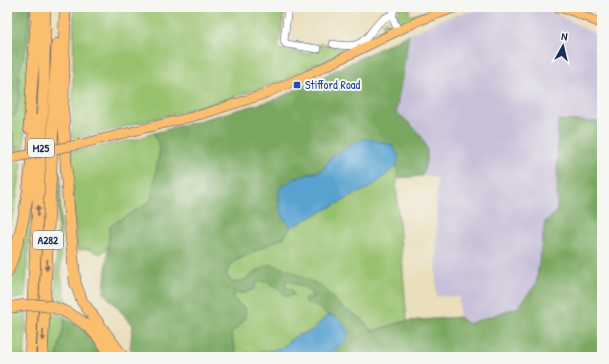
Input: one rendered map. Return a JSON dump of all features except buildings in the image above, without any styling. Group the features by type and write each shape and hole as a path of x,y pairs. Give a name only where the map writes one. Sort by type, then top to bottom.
{"highway":[{"name":"M25","path":"7,258 18,218 26,170 37,7"},
{"name":"M25","path":"30,357 44,90 45,7"},
{"name":"M25","path":"50,184 56,78 58,7"},
{"name":"M25","path":"65,7 63,109 68,200 75,282 82,301 123,357"},
{"name":"M25","path":"7,273 18,239 26,202 45,19"},
{"name":"M25","path":"56,78 62,153 68,281 75,304 103,342"},
{"name":"A282","path":"42,357 50,184"},
{"path":"7,308 25,305 40,305 52,307 76,317 89,327 115,357"},
{"path":"103,342 111,357"}],"main road":[{"path":"9,159 81,144 211,112 254,98 308,75 432,16 457,7"},
{"path":"557,7 575,12 602,24"}],"street":[{"path":"288,7 284,38 286,44 318,49"},
{"path":"395,7 393,19 399,31"},
{"path":"333,44 352,46 360,44 384,18 393,14"}],"shaded area":[{"path":"580,7 602,7 602,16"},
{"path":"504,9 538,9 554,12 602,38 602,122 558,120 557,212 545,222 536,284 518,307 468,324 459,317 459,297 436,296 437,178 422,176 427,155 396,112 409,34 437,21 463,13"}],"green space":[{"path":"7,7 32,7 24,151 7,154"},
{"path":"7,7 31,7 27,44 19,73 20,97 15,116 10,119 7,114 7,51 9,42 14,38 10,35 12,25 10,16 7,13"},
{"path":"74,7 285,7 278,49 309,54 310,51 318,50 321,43 337,46 355,46 370,36 373,41 348,50 317,65 316,63 309,67 310,69 272,87 273,84 180,112 101,133 72,138"},
{"path":"399,7 410,7 409,16 441,7 447,7 403,23 398,20 397,13"},
{"path":"386,21 390,24 390,30 374,40 371,35 375,36 384,26 382,24"},
{"path":"409,34 396,112 416,130 424,141 427,157 422,176 398,178 398,155 331,157 323,169 294,179 278,199 283,217 291,227 284,237 233,262 226,274 232,283 245,280 270,264 288,270 321,286 340,306 363,320 372,331 407,321 459,317 468,324 518,307 536,284 545,222 557,212 558,120 602,122 602,357 322,357 341,343 348,332 335,316 328,315 320,308 307,304 304,299 313,297 308,289 287,280 285,287 292,290 294,295 286,296 270,283 257,282 254,289 245,293 235,293 232,297 237,303 246,309 245,319 231,334 236,353 233,357 140,357 130,349 133,325 104,293 110,226 151,201 160,148 154,133 277,99"},
{"path":"9,126 14,133 14,143 19,147 13,152 7,152 7,127"},
{"path":"154,133 160,148 151,202 110,226 108,248 100,254 88,249 77,250 69,152 138,139"},
{"path":"22,162 15,210 7,234 7,164"},
{"path":"397,165 398,178 396,186 407,321 372,331 363,320 340,306 321,286 257,271 245,280 232,283 226,274 233,262 284,237 291,227 374,185"},
{"path":"60,173 61,277 66,298 72,308 55,301"},
{"path":"31,189 25,297 7,300 7,286 18,259"},
{"path":"287,280 308,289 313,297 307,304 320,308 328,315 311,331 296,336 281,348 263,352 246,353 243,357 233,357 236,353 231,334 245,319 237,303 232,297 235,293 245,293 254,284 262,281 274,284 286,296 294,295 285,287"},
{"path":"27,310 24,357 7,357 7,314"},
{"path":"52,312 65,317 57,357 49,357"},
{"path":"65,317 89,332 107,357 57,357"}],"water":[{"path":"362,139 392,145 398,155 397,165 374,185 291,227 284,218 280,209 280,188 294,179 323,170 331,157"},
{"path":"328,315 340,320 348,332 346,340 334,350 322,357 243,357 246,353 263,352 281,348 296,336 311,331"}],"place":[{"name":"Stifford Road","path":"297,85"}]}
